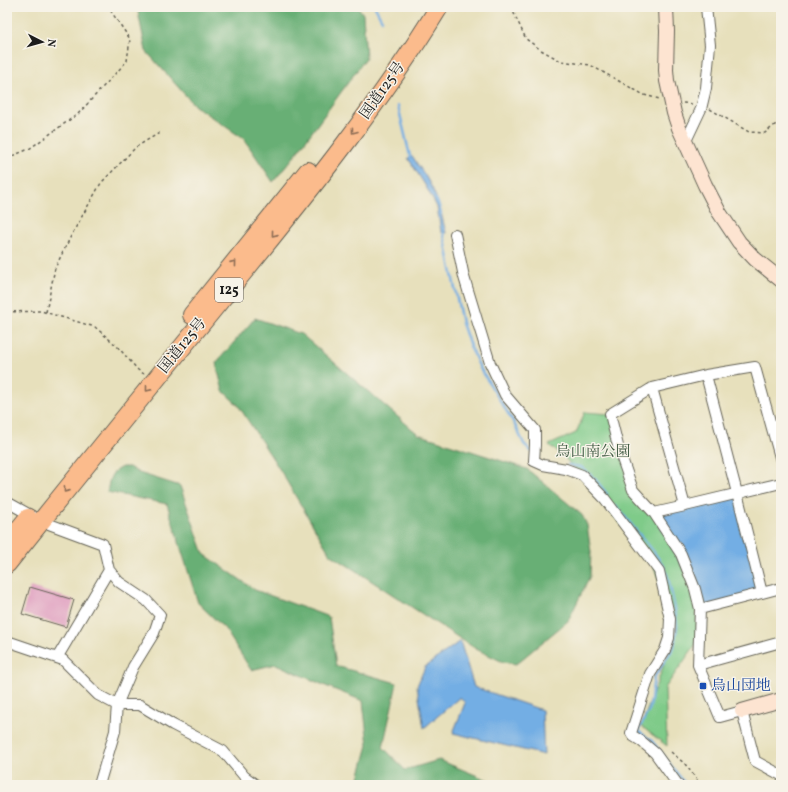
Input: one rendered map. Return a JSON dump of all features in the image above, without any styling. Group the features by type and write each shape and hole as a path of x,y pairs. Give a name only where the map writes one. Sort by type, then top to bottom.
{"highway":[{"name":"国道125号","path":"7,564 36,518 144,374 321,154 370,90 416,24 426,7"},
{"name":"国道125号","path":"7,544 36,518 283,223 378,100 439,7"}],"street":[{"path":"666,7 666,70 674,113 685,143 719,212 739,242 755,259 781,280"},
{"path":"685,143 701,109 706,88 710,45 706,7"},
{"path":"455,234 464,277 490,363 505,396 535,430 536,445 534,461 543,465 566,469 582,474 605,499 659,571 670,619 668,638 665,650 650,674 631,733 655,753 678,785"},
{"path":"781,459 755,367 706,375 652,388 610,414 619,450 633,490 654,513 681,554 695,589 700,609 698,664 720,717 781,700"},
{"path":"706,375 762,593"},
{"path":"652,388 685,506"},
{"path":"654,513 781,483"},
{"path":"7,502 36,518 103,544 109,570 119,582 146,600 160,615 154,633 133,667 117,704 115,731 99,785"},
{"path":"57,658 109,570"},
{"path":"700,609 781,588"},
{"path":"698,664 781,642"},
{"path":"8,644 63,660 98,694 117,704 140,705 173,725 223,751 244,776 256,785"},
{"path":"742,711 755,761 781,775"}],"path":[{"path":"7,158 29,149 78,114 127,61 130,39 108,7"},
{"path":"512,7 526,39 541,50 561,61 590,65 644,95 662,100 702,104 749,132 765,133 781,120"},
{"path":"46,312 55,268 72,234 101,183 136,147 161,132"},
{"path":"7,312 41,311 95,327 117,346 138,370 144,374"},
{"path":"671,752 685,764 701,785"}],"green space":[{"path":"137,7 358,7 363,14 366,58 293,158 273,182 244,139 195,106 146,51"},
{"path":"255,318 301,334 418,434 527,469 582,515 587,525 591,552 590,576 568,621 516,664 503,662 476,649 330,554 280,470 238,405 223,391 216,363"},
{"name":"烏山南公園","path":"585,412 610,414 633,490 654,513 695,589 698,641 665,688 667,746 641,726 678,627 651,560 566,459 549,445 576,433"},
{"path":"122,467 129,467 139,473 180,486 204,554 255,590 329,617 336,666 397,683 383,747 405,770 439,760 500,785 357,785 368,745 363,701 276,664 251,670 225,629 198,603 167,504 107,492 112,474"}],"water":[{"path":"413,157 433,190 440,208 446,233 441,232 437,207 408,158"},
{"path":"736,496 761,595 698,610 695,589 655,516"},
{"path":"460,641 474,687 542,710 544,755 453,733 465,703 460,697 424,728 417,686 425,667"}],"building":[{"path":"30,587 74,600 66,627 22,614"}],"waterway":[{"path":"375,7 382,20"},
{"path":"398,106 411,160"},
{"path":"436,199 441,214"},
{"path":"443,230 462,323 470,346 480,368 514,423 524,444 531,451"},
{"path":"568,465 581,467 595,479 607,494"},
{"path":"616,506 653,551 664,567 675,609 677,626 674,647 654,677 650,708 638,731 652,741 686,785"}],"place":[{"name":"烏山団地","path":"703,686"}]}
